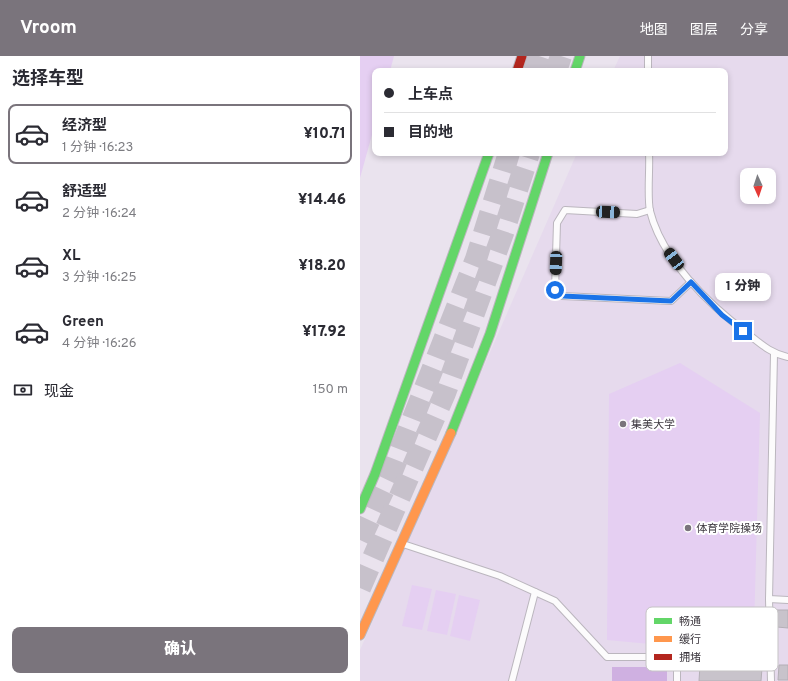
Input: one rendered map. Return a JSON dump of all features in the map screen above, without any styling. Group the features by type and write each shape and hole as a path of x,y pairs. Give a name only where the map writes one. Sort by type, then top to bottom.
{"main road":[{"path":"518,68 522,56"},
{"path":"576,68 580,56"},
{"path":"360,509 375,474 488,156"},
{"path":"360,636 444,450 490,334 547,156"}],"lane":[{"path":"648,56 648,68"},
{"path":"649,156 650,210 665,247 691,282 722,315 774,354 788,357"},
{"path":"650,210 637,214 565,210 557,223 555,290 562,296 671,301 691,282"},
{"path":"769,607 774,354"},
{"path":"402,544 500,576 555,600 608,657 646,657"},
{"path":"512,681 535,592"},
{"path":"769,599 788,600"},
{"path":"771,671 771,681"}],"shaded area":[{"path":"360,56 394,56 391,68 372,68 372,135 360,178"},
{"name":"集美大学","path":"620,56 788,56 788,681 360,681 360,650 576,156 728,156 728,68 614,68"},
{"path":"680,363 760,413 755,607 646,607 646,644 607,640 609,394"},
{"path":"412,585 432,589 422,630 402,626"},
{"path":"436,590 456,594 447,635 427,631"},
{"path":"459,595 480,600 470,641 450,636"},
{"path":"612,667 646,667 646,671 667,671 667,681 612,681"}],"building":[{"path":"778,610 788,610 788,628 778,627"},
{"path":"779,665 788,665 788,680 778,680"},
{"path":"700,671 762,671 761,681 699,681"}],"tunnel":[{"path":"535,68 539,56"},
{"path":"557,68 561,56"},
{"path":"360,540 391,474 476,259 508,156"},
{"path":"360,588 445,393 503,233 528,156"}],"traffic: fast":[{"path":"576,68 580,56"},
{"path":"360,509 375,474 488,156"},
{"path":"451,433 490,334 547,156"}],"traffic: slow":[{"path":"360,635 451,433"}],"traffic: jam":[{"path":"518,68 522,56"}],"place":[{"name":"集美大学","path":"623,424"},
{"name":"体育学院操场","path":"688,528"}],"route":[{"path":"555,290 562,296 671,301 691,282 722,315 743,331"}]}
